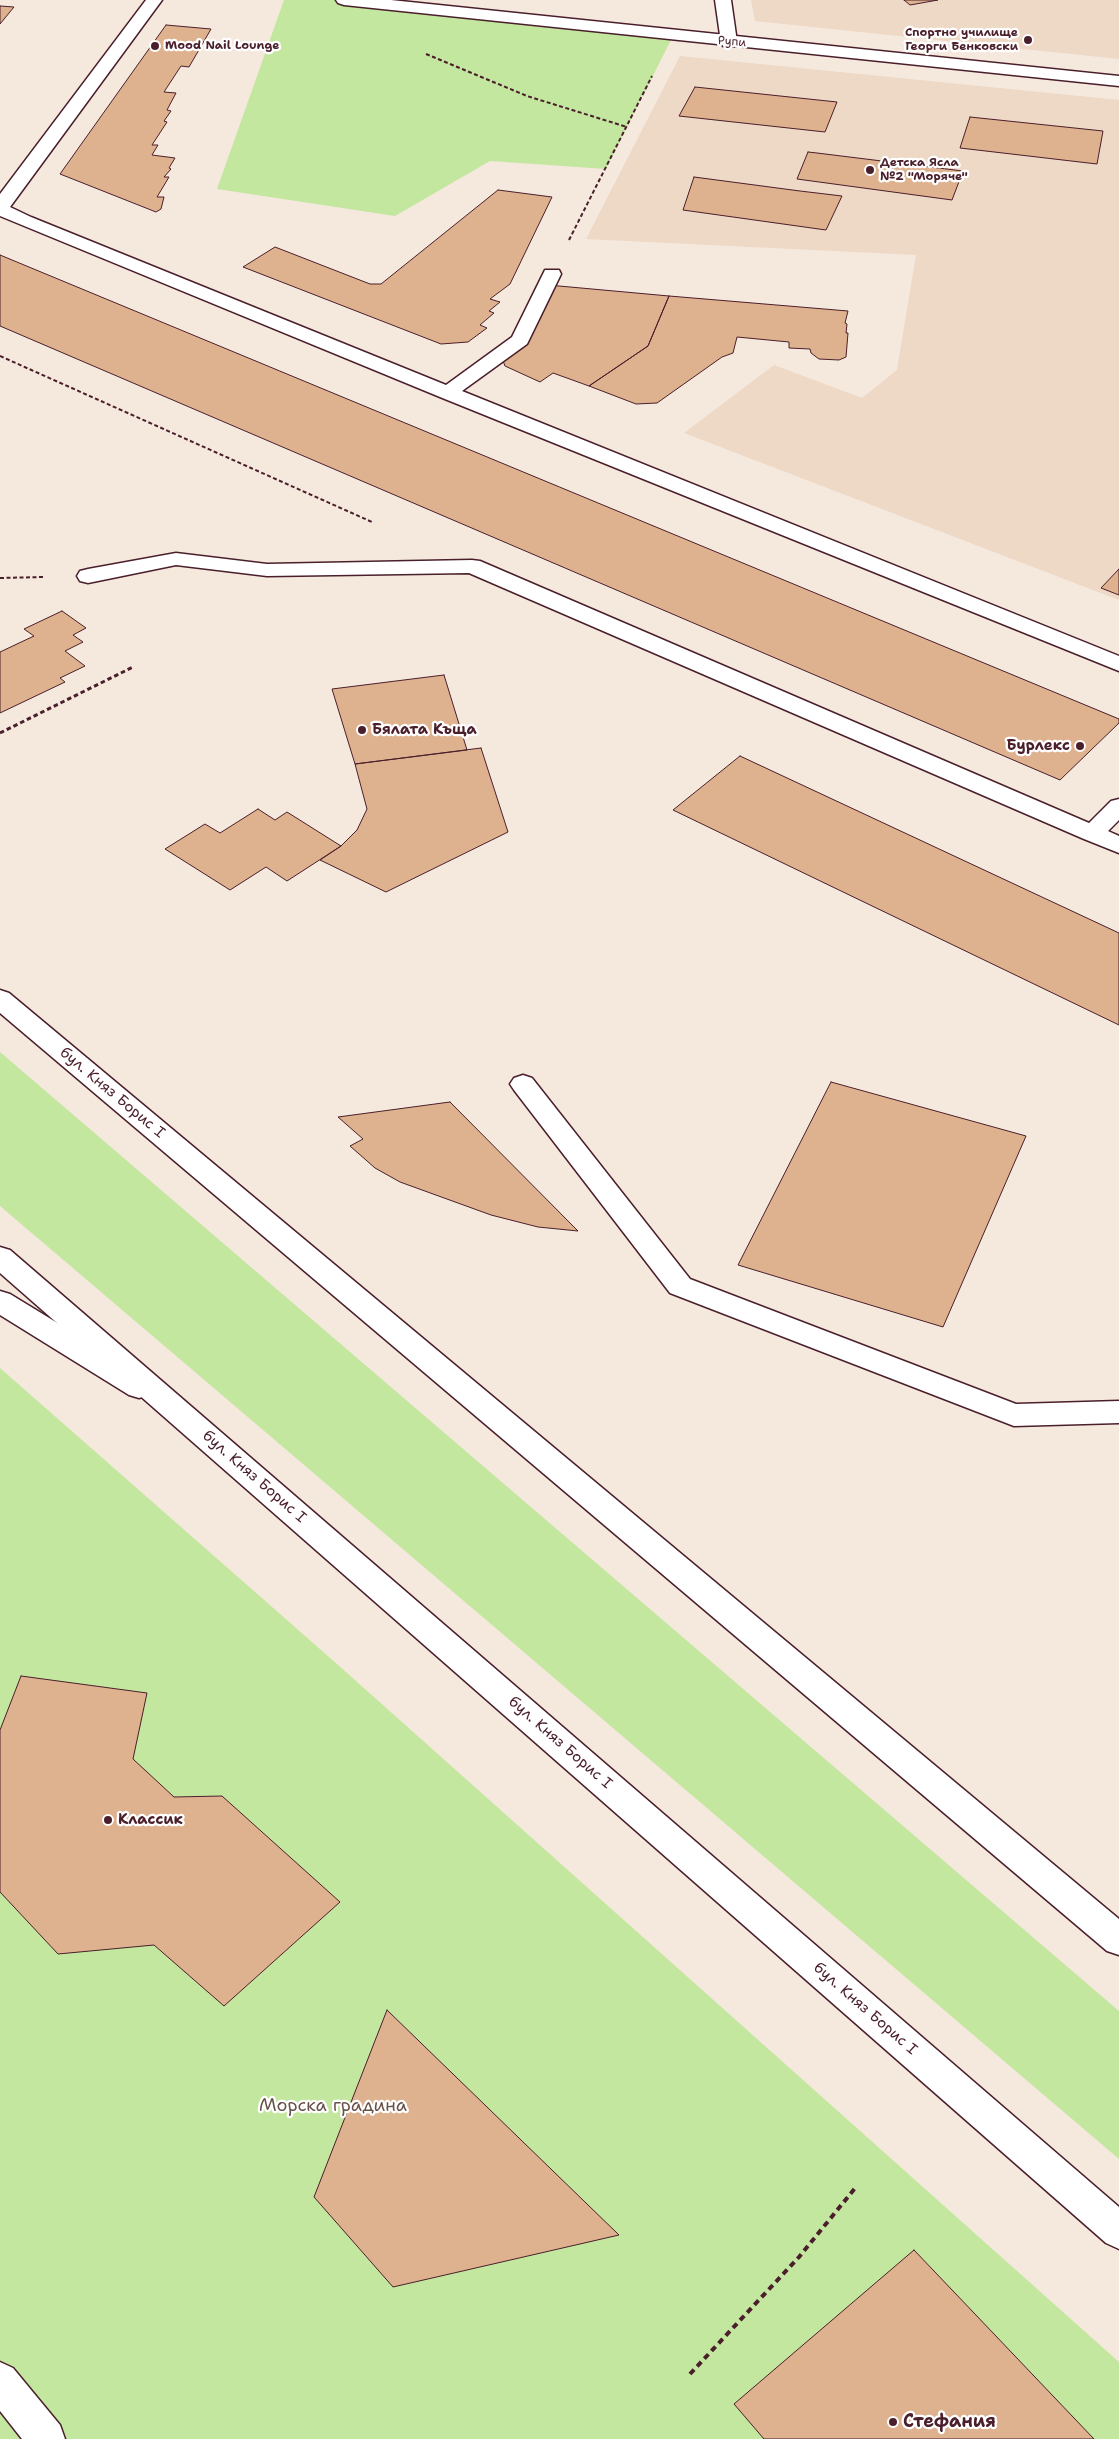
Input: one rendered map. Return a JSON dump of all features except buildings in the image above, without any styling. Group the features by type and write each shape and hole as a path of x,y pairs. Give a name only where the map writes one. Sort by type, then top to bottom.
{"main road":[{"path":"154,0 0,208 24,221 1119,664"},
{"name":"Рупи","path":"344,0 729,42 1119,80"},
{"path":"724,0 729,42"},
{"path":"447,393 520,340 552,274"},
{"path":"430,547 1119,846"},
{"path":"88,576 176,559 267,570 472,566"},
{"path":"1092,834 1119,806"},
{"name":"бул. Княз Борис I","path":"0,1000 1119,1940"},
{"path":"523,1084 680,1286 1014,1415 1119,1412"},
{"name":"бул. Княз Борис I","path":"0,1257 1119,2231"},
{"path":"0,1301 178,1411"},
{"path":"0,2381 46,2439"}],"path":[{"path":"377,3 388,14 390,26 403,42 428,55 527,96 627,127"},
{"path":"552,274 673,36"},
{"path":"0,356 430,547"},
{"path":"0,733 133,667"},
{"path":"690,2374 799,2257 856,2187"}],"shaded area":[{"name":"Спортно училище Георги Бенковски","path":"751,0 1119,0 1119,59 755,21"},
{"path":"680,56 1119,100 1119,600 684,433 774,365 862,398 897,370 916,255 586,239"}],"green space":[{"path":"284,0 344,0 673,36 606,169 490,161 395,216 217,189"},
{"path":"0,1052 1119,2011 1119,2159 0,1206"},
{"name":"Морска градина","path":"0,1368 337,1664 1119,2362 1119,2439 0,2439"}],"place":[{"name":"Спортно училище Георги Бенковски","path":"1028,40"},
{"name":"Mood Nail Lounge","path":"155,46"},
{"name":"Детска Ясла №2 \"Моряче\"","path":"870,170"},
{"name":"Бялата Къща","path":"362,730"},
{"name":"Бурлекс","path":"1080,746"},
{"name":"Классик","path":"108,1820"},
{"name":"Стефания","path":"893,2422"}]}
